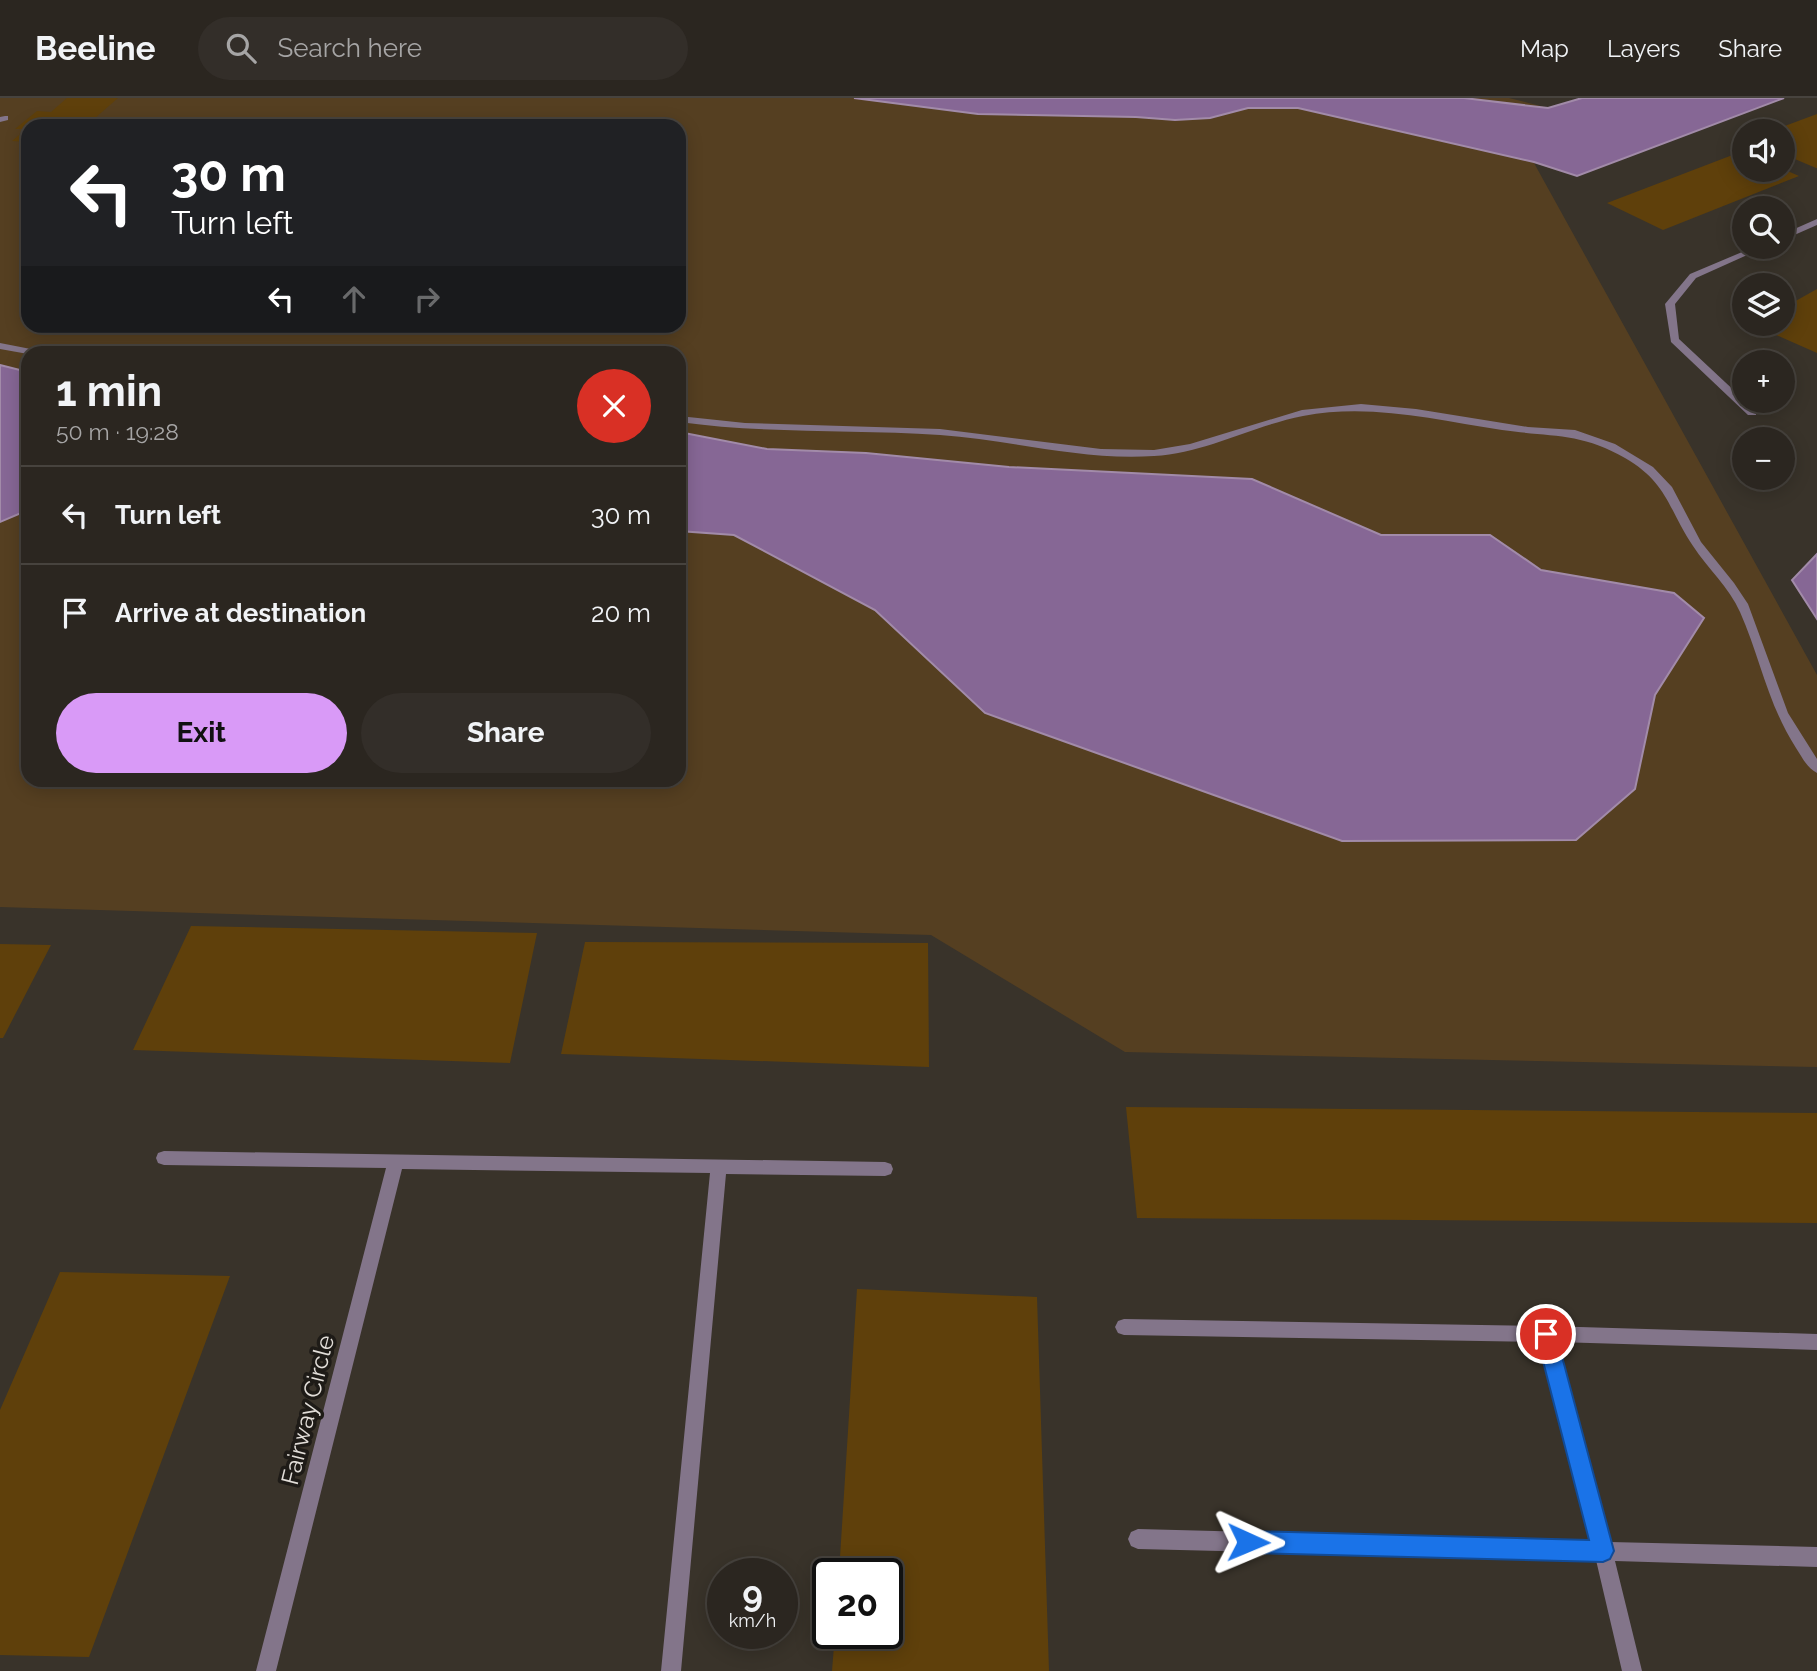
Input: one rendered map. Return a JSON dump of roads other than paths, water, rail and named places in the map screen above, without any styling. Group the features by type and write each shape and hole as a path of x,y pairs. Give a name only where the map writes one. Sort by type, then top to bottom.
{"street":[{"path":"1795,232 1817,222"},
{"path":"1732,394 1674,340 1670,304 1693,276 1733,259"},
{"path":"0,346 21,350"},
{"path":"686,420 774,430 943,432 1107,452 1152,453 1191,449 1270,421 1305,412 1348,408 1402,408 1527,430 1578,434 1619,449 1657,476 1679,505 1692,536 1717,565 1742,603 1775,696 1797,741 1817,768"},
{"path":"164,1158 885,1169"},
{"name":"Fairway Circle","path":"266,1671 396,1162"},
{"path":"671,1671 719,1166"},
{"path":"1124,1327 1546,1334 1817,1342"},
{"path":"1546,1334 1632,1671"},
{"path":"1139,1539 1817,1557"}]}
